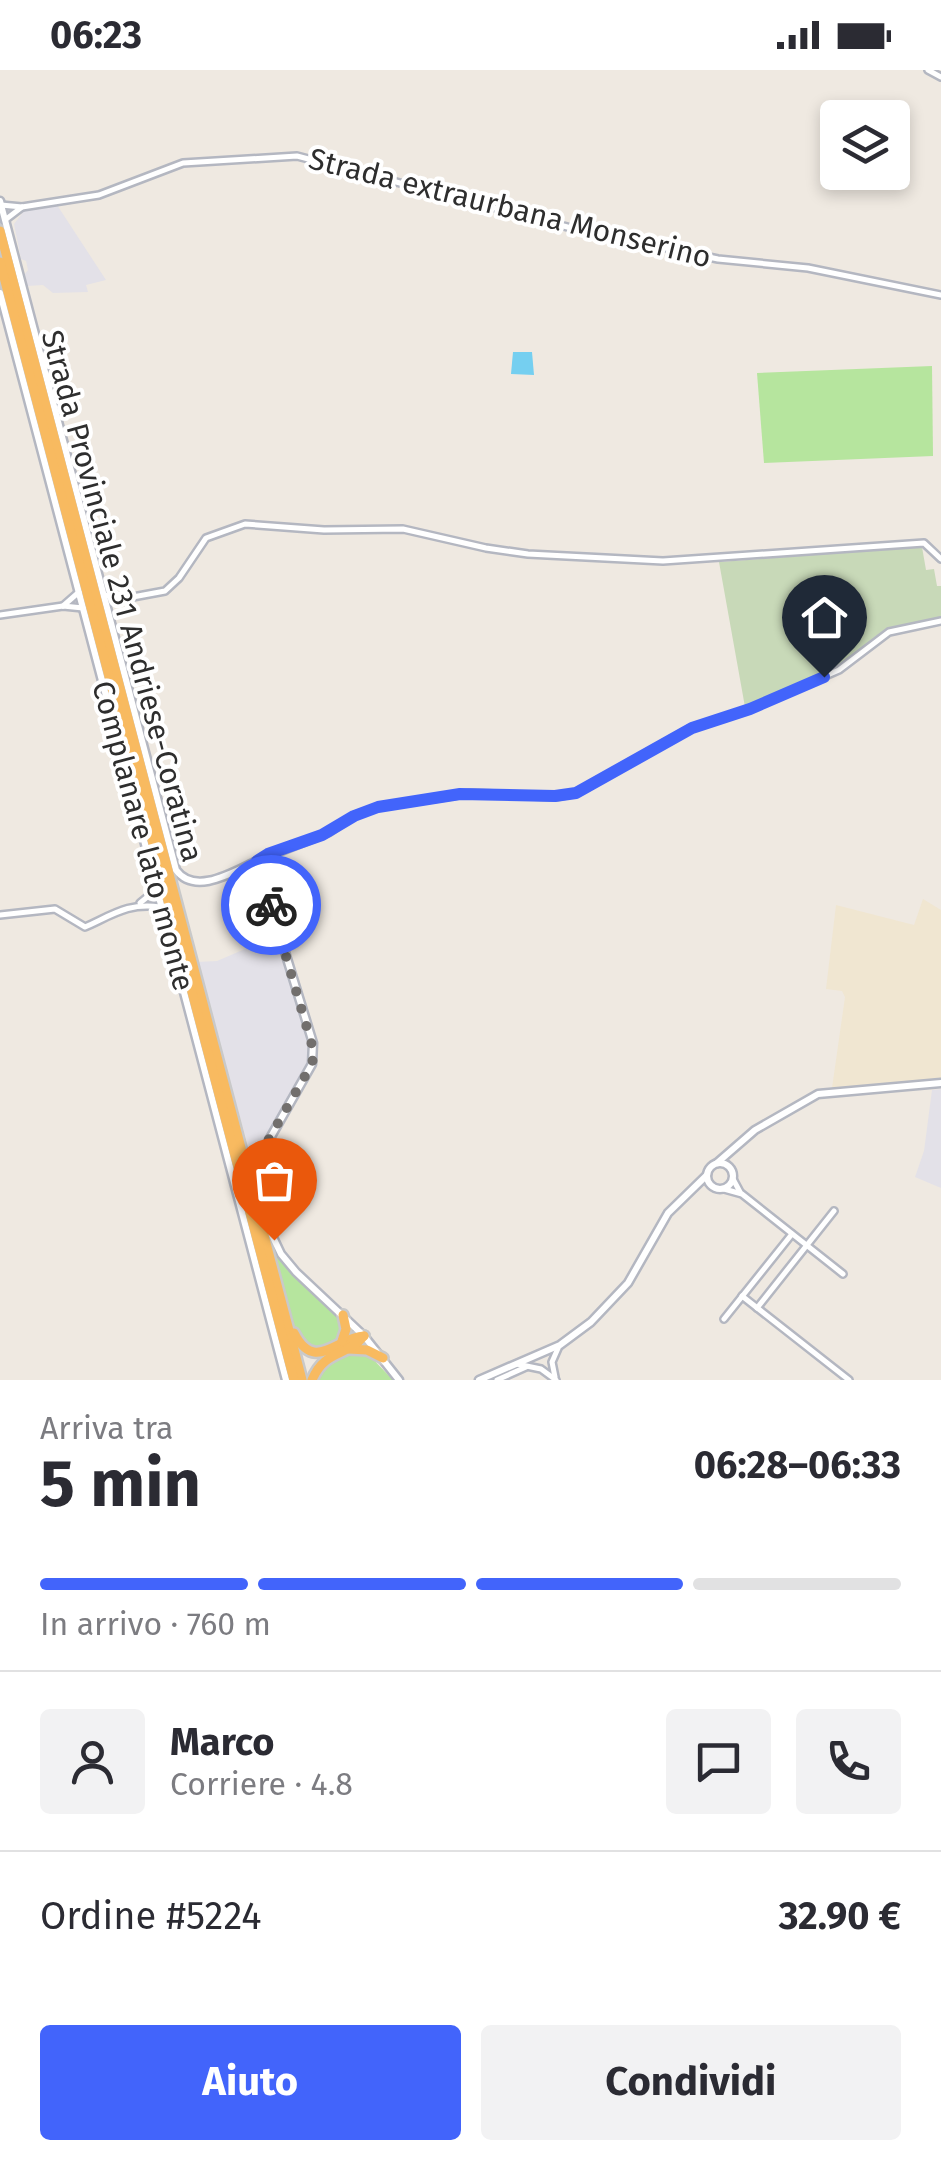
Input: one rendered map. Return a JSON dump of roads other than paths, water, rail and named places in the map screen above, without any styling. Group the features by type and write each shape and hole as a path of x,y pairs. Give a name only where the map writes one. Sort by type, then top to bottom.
{"highway":[{"name":"Strada Provinciale 231 Andriese-Coratina","path":"0,231 302,1380"},
{"name":"Strada Provinciale 231 Andriese-Coratina","path":"0,262 294,1380"},
{"path":"273,1270 299,1342 318,1352 358,1343 364,1336"},
{"path":"343,1315 343,1347"},
{"path":"312,1380 325,1360 343,1347 367,1350 383,1358"}],"street":[{"path":"929,71 941,77"},
{"name":"Strada extraurbana Monserino","path":"1,203 22,207 100,195 184,162 297,156 575,229 718,258 808,268 941,295"},
{"path":"1,203 177,871 188,880 202,882 257,861 378,807 460,794 576,793 692,728 750,709 839,670 889,632 941,621"},
{"name":"Strada extraurbana Monserino","path":"5,220 22,207"},
{"name":"Complanare lato monte","path":"0,293 286,1380"},
{"path":"108,610 122,600 165,591 179,578 208,536 245,524 324,530 403,529 528,554 663,561 924,544 941,558"},
{"path":"63,606 78,592"},
{"path":"104,595 122,600"},
{"path":"0,615 63,606 83,608"},
{"path":"257,861 314,1055 260,1153 257,1178 271,1233 298,1275 364,1336 399,1379"},
{"path":"140,904 157,889"},
{"path":"0,915 55,910 85,928 117,910 140,904 162,907"},
{"path":"480,1380 560,1344 591,1322 628,1283 668,1212 695,1190 710,1168 755,1130 818,1094 941,1082"},
{"path":"733,1151 733,1179 742,1194 843,1274"},
{"path":"717,1163 731,1169"},
{"path":"707,1176 712,1187"},
{"path":"724,1189 733,1179"},
{"path":"695,1190 712,1187 742,1194"},
{"path":"757,1308 834,1211"},
{"path":"724,1320 792,1234"},
{"path":"742,1296 849,1380"},
{"path":"548,1370 560,1344"},
{"path":"538,1355 538,1362 556,1380"},
{"path":"518,1364 548,1370"},
{"path":"497,1380 529,1366"}],"water":[{"path":"513,352 532,352 534,375 511,374"}]}
